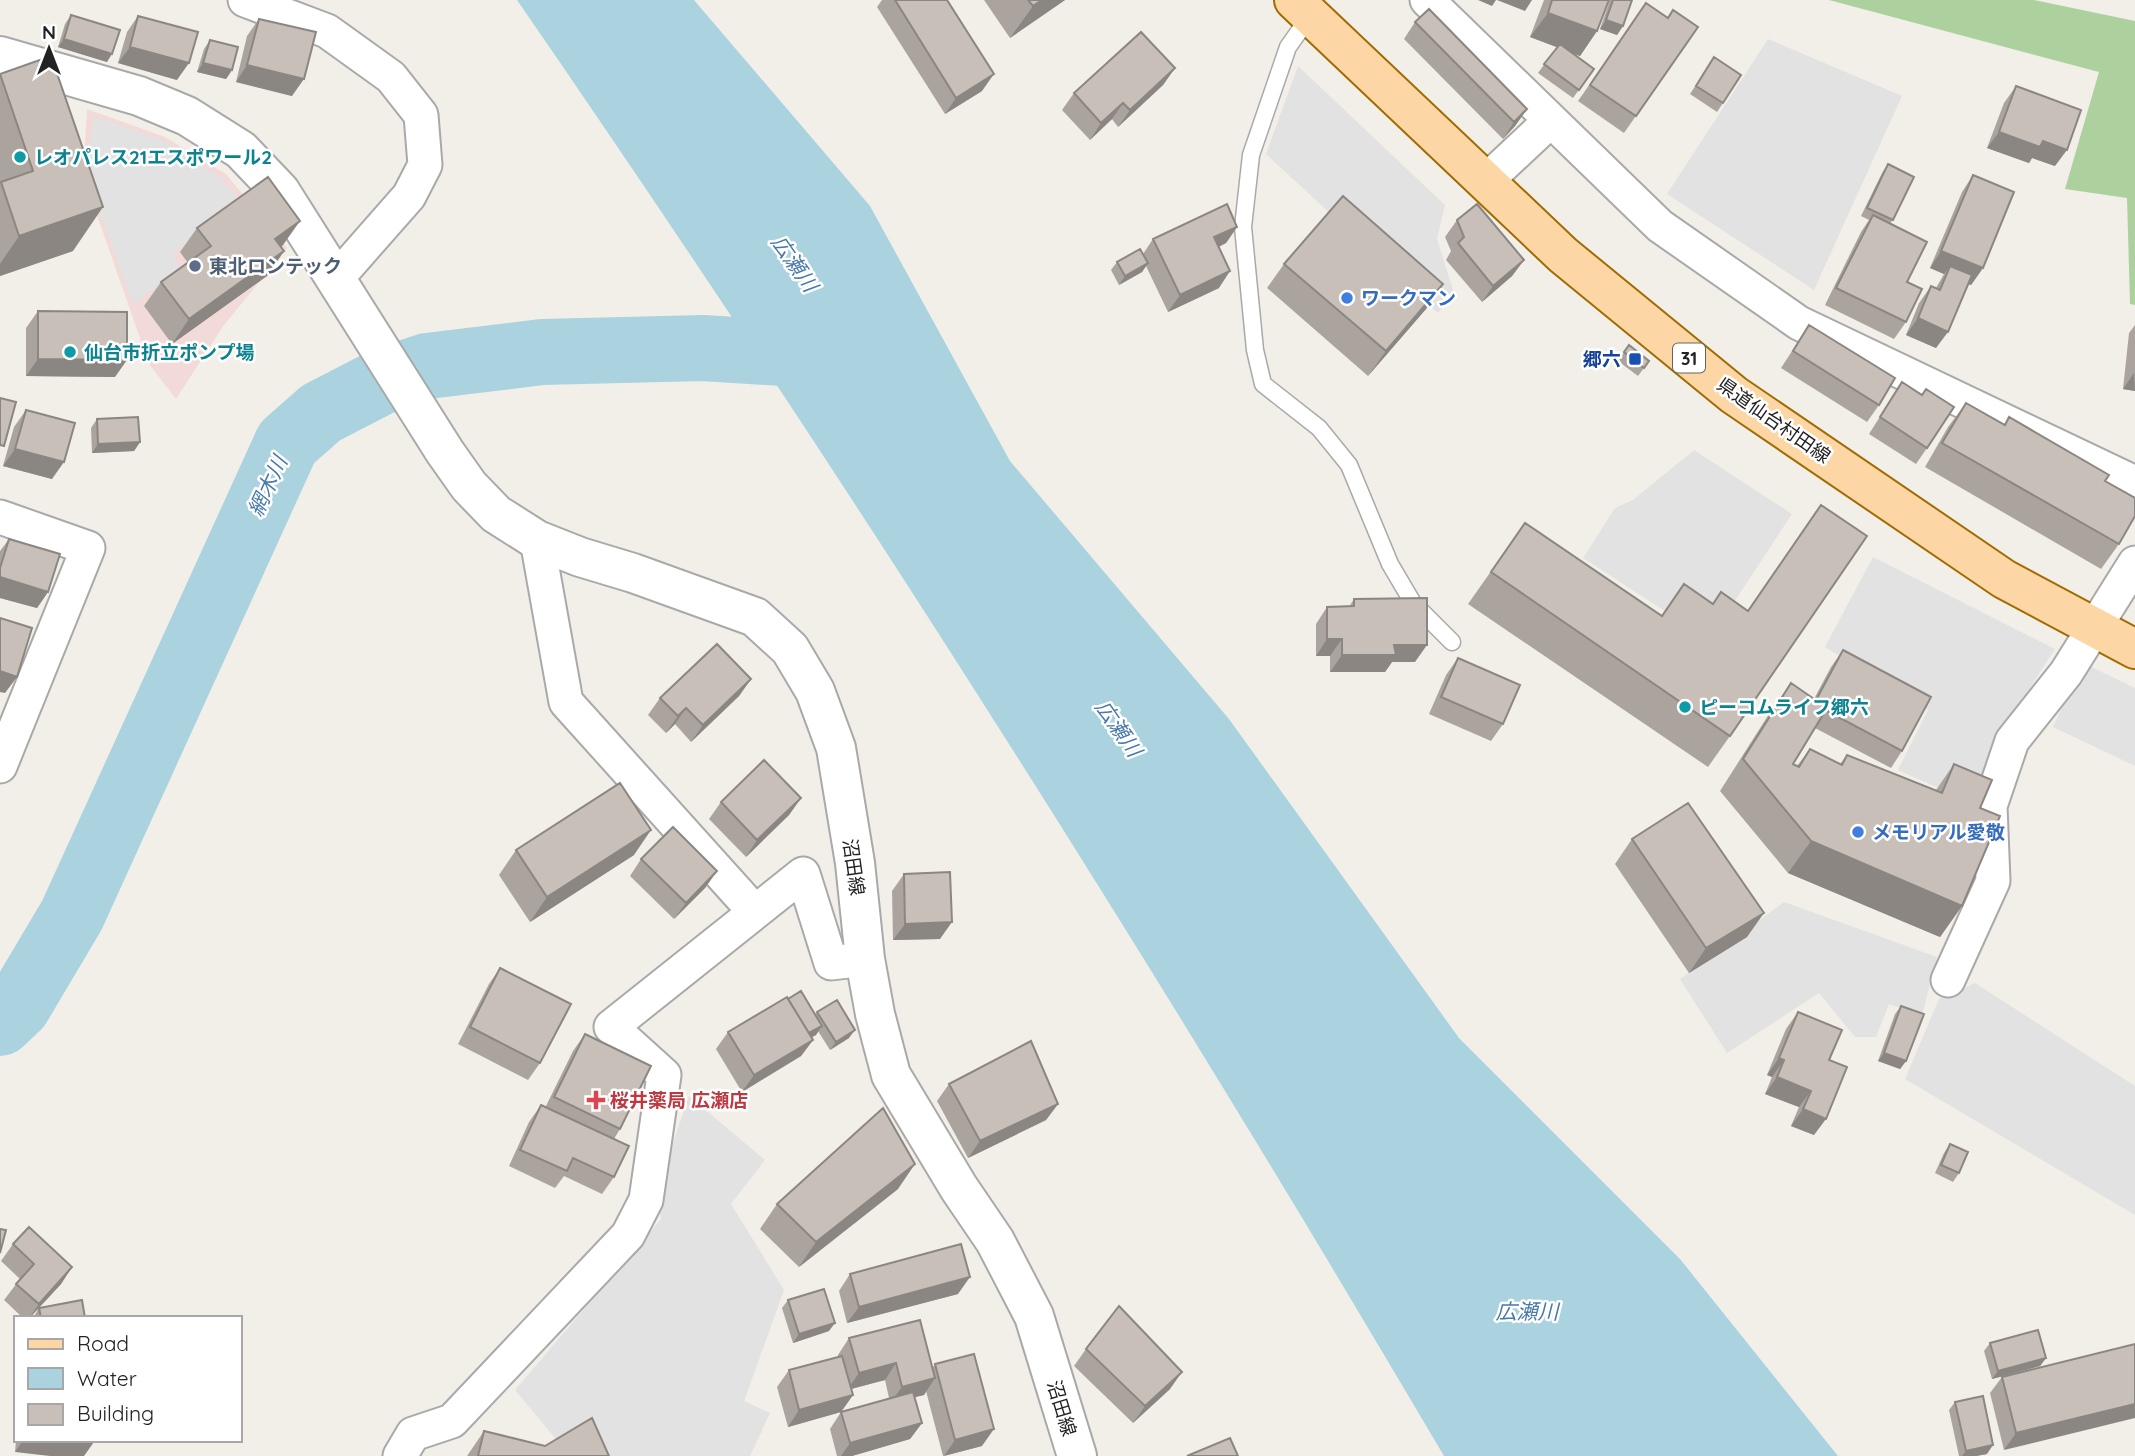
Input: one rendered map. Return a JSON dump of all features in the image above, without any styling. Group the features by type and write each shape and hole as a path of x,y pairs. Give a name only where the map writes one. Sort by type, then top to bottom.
{"main road":[{"name":"県道仙台村田線","path":"1302,8 1563,255 1734,395 2004,579 2135,649"}],"street":[{"path":"245,0 327,31 391,77 421,115 425,165 409,196 336,279"},
{"path":"1427,0 1660,226 1799,323 2135,483"},
{"name":"沼田線","path":"0,56 139,96 187,116 241,150 280,191 445,452 469,486 496,514 537,540 580,558 633,573 755,617 790,649 815,691 836,748 855,863 865,959 875,1014 891,1075 959,1188 995,1241 1034,1316 1077,1456"},
{"path":"1486,181 1549,121"},
{"path":"0,517 88,548 4,747"},
{"path":"537,540 566,702 755,912"},
{"path":"1948,979 1993,881 1990,806 2012,741 2066,673 2135,563"},
{"path":"400,1456 413,1434 452,1421 628,1235 646,1200 664,1075 611,1027 803,874 831,963 865,959"}],"lane":[{"path":"1302,8 1251,155 1243,227 1255,350 1263,384 1319,428 1349,465 1396,574 1413,603 1452,642"}],"shaded area":[{"path":"1768,39 1902,96 1814,290 1667,194"},
{"path":"1298,66 1445,205 1437,239 1454,293 1438,313 1266,154"},
{"path":"87,109 165,137 226,174 287,248 224,325 176,399 149,364 83,175"},
{"path":"94,117 162,140 221,178 241,201 172,254 181,269 133,304 86,173"},
{"path":"1694,450 1792,514 1717,628 1688,626 1583,558 1615,508 1633,500"},
{"path":"1873,557 2055,649 1999,736 1970,802 1898,770 1928,710 1825,647"},
{"path":"2083,663 2135,688 2135,766 2053,727"},
{"path":"1784,902 1937,957 1922,1016 1889,1004 1876,1037 1855,1037 1819,993 1727,1053 1680,979"},
{"path":"1975,983 2135,1086 2135,1215 1905,1079 1939,999"},
{"path":"689,1096 765,1160 731,1204 784,1290 744,1401 770,1413 750,1456 570,1456 515,1390 661,1219 656,1193"}],"green space":[{"path":"1829,0 2034,0 2135,21 2135,305 2130,304 2127,198 2065,189 2099,72"}],"water":[{"name":"広瀬川","path":"517,0 694,0 870,206 1010,461 1229,719 1459,1038 1680,1259 1838,1456 1444,1456 1222,1086 994,720 759,358"}],"building":[{"path":"895,0 947,0 994,74 956,98"},
{"path":"1028,0 1042,0 1033,6"},
{"path":"1552,0 1609,0 1597,31 1548,13"},
{"path":"1613,0 1632,0 1623,26 1606,20"},
{"path":"1646,3 1668,18 1673,10 1698,27 1636,116 1590,85"},
{"path":"1429,9 1527,109 1514,122 1415,22"},
{"path":"71,15 120,30 112,54 64,39"},
{"path":"138,16 198,32 189,63 130,47"},
{"path":"259,19 316,32 304,79 247,65"},
{"path":"1141,32 1175,68 1130,110 1123,103 1101,123 1074,93"},
{"path":"210,40 238,47 232,70 203,63"},
{"path":"1560,44 1594,69 1579,90 1544,64"},
{"path":"51,56 103,207 19,236 1,182 33,171 0,74"},
{"path":"1714,57 1741,75 1723,103 1696,86"},
{"path":"2016,86 2081,110 2067,150 2043,141 2040,147 1999,132"},
{"path":"1888,164 1914,177 1893,220 1867,208"},
{"path":"1973,175 2014,192 1983,268 1941,251"},
{"path":"268,177 300,221 275,239 284,251 189,319 161,282 211,246 197,228"},
{"path":"1343,196 1443,284 1386,351 1284,264"},
{"path":"1227,204 1237,227 1214,237 1230,271 1180,295 1153,239"},
{"path":"1477,204 1524,260 1493,286 1458,243 1464,237 1457,220"},
{"path":"1873,215 1927,242 1907,282 1922,289 1906,322 1836,288"},
{"path":"1140,249 1148,263 1125,276 1117,262"},
{"path":"1950,266 1972,275 1948,332 1918,318 1931,286 1940,290"},
{"path":"38,311 127,312 127,360 38,359"},
{"path":"1809,325 1895,378 1879,405 1793,351"},
{"path":"1629,345 1649,361 1644,368 1624,352"},
{"path":"1902,382 1922,395 1926,389 1954,407 1927,448 1880,417"},
{"path":"0,398 16,402 4,446 0,445"},
{"path":"1966,403 2005,425 2009,417 2109,475 2105,481 2135,498 2135,516 2119,544 1942,443"},
{"path":"26,410 75,423 64,462 15,449"},
{"path":"138,417 140,442 98,444 97,419"},
{"name":"ピーコムライフ郷六","path":"1821,505 1867,536 1730,736 1491,572 1525,523 1662,616 1684,584 1713,604 1721,592 1748,611"},
{"path":"9,539 60,554 48,592 0,577"},
{"path":"1427,598 1427,645 1394,645 1396,655 1342,655 1342,639 1327,639 1327,607 1354,606 1354,599"},
{"path":"0,618 32,628 17,677 0,671"},
{"path":"717,644 751,679 703,725 686,708 678,716 660,698"},
{"path":"1843,650 1931,697 1902,751 1825,710 1827,708 1816,700"},
{"path":"1458,658 1520,685 1503,724 1441,697"},
{"path":"1791,683 1827,708 1793,764 1799,767 1810,749 1842,765 1847,755 1942,793 1954,764 1992,780 1980,808 2000,816 1962,906 1811,841 1743,759"},
{"path":"764,760 801,798 757,840 721,802"},
{"path":"620,783 651,830 547,897 516,850"},
{"path":"1688,803 1764,913 1706,948 1632,839"},
{"path":"673,827 717,871 686,903 641,859"},
{"path":"950,872 952,922 905,924 904,874"},
{"path":"500,968 571,1004 540,1063 470,1027"},
{"path":"801,991 822,1026 809,1033 788,999"},
{"path":"787,997 813,1040 754,1075 728,1032"},
{"path":"837,1000 855,1030 836,1042 817,1012"},
{"path":"1901,1006 1924,1014 1906,1061 1884,1053"},
{"path":"1798,1012 1842,1030 1829,1060 1847,1067 1826,1119 1803,1109 1811,1091 1777,1077 1784,1060 1779,1058"},
{"path":"585,1034 651,1066 620,1129 554,1097"},
{"path":"1031,1041 1058,1104 980,1141 949,1084"},
{"path":"541,1105 629,1146 614,1177 573,1158 567,1171 520,1150"},
{"path":"883,1108 915,1164 816,1242 777,1204"},
{"path":"1950,1144 1968,1152 1959,1173 1941,1165"},
{"path":"29,1227 72,1267 39,1304 16,1284 34,1264 13,1244"},
{"path":"0,1229 6,1230 0,1253"},
{"path":"961,1244 970,1277 859,1307 850,1274"},
{"path":"824,1289 835,1323 799,1334 788,1300"},
{"path":"82,1300 85,1316 41,1316 39,1308"},
{"path":"1119,1306 1182,1372 1145,1406 1086,1349"},
{"path":"920,1320 935,1378 902,1387 896,1363 859,1373 849,1338"},
{"path":"2038,1330 2046,1358 1998,1371 1990,1343"},
{"path":"2135,1344 2135,1404 2016,1433 2002,1377"},
{"path":"974,1354 994,1429 955,1440 935,1364"},
{"path":"842,1356 853,1395 799,1410 789,1370"},
{"path":"913,1392 922,1423 850,1443 841,1412"},
{"path":"1983,1396 1993,1445 1966,1451 1955,1402"},
{"path":"592,1418 609,1456 478,1456 484,1431 545,1446"},
{"path":"1230,1438 1238,1456 1187,1456"}],"waterway":[{"name":"網木川","path":"0,1023 18,1006 72,915 287,443 321,413 385,380 427,366 542,352 703,348 845,357"}],"place":[{"name":"レオパレス21エスポワール2","path":"20,157"},
{"name":"東北ロンテック","path":"195,266"},
{"name":"ワークマン","path":"1347,298"},
{"name":"仙台市折立ポンプ場","path":"70,352"},
{"name":"郷六","path":"1635,359"},
{"name":"ピーコムライフ郷六","path":"1685,707"},
{"name":"メモリアル愛敬","path":"1858,832"},
{"name":"桜井薬局 広瀬店","path":"596,1100"}]}
